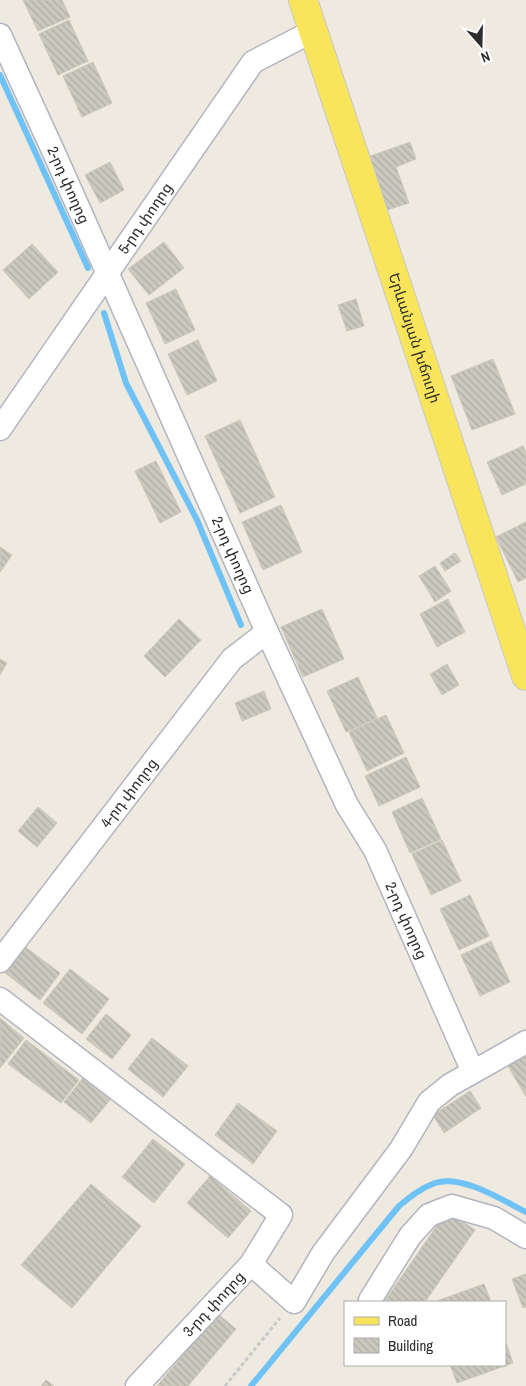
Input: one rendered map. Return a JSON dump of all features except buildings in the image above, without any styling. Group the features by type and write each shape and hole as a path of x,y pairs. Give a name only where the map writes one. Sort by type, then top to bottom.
{"main road":[{"name":"Երևանյան խճուղի","path":"303,0 526,676"}],"street":[{"name":"5-րդ փողոց","path":"0,429 253,62 313,31"},
{"name":"2-րդ փողոց","path":"0,35 55,154 107,275 267,632 347,805 375,850 473,1072"},
{"name":"4-րդ փողոց","path":"0,961 232,658 267,632"},
{"name":"3-րդ փողոց","path":"0,998 281,1215 251,1264 137,1386"},
{"path":"251,1264 294,1302 323,1253 401,1149 429,1102 450,1085 526,1042"},
{"path":"370,1300 410,1236 429,1215 452,1206 494,1218 526,1237"}],"path":[{"path":"225,1386 294,1302"}],"waterway":[{"path":"0,75 88,268"},
{"path":"104,313 126,383 197,520 241,625"},
{"path":"251,1386 399,1206 420,1190 435,1183 457,1182 494,1195 526,1212"}]}
